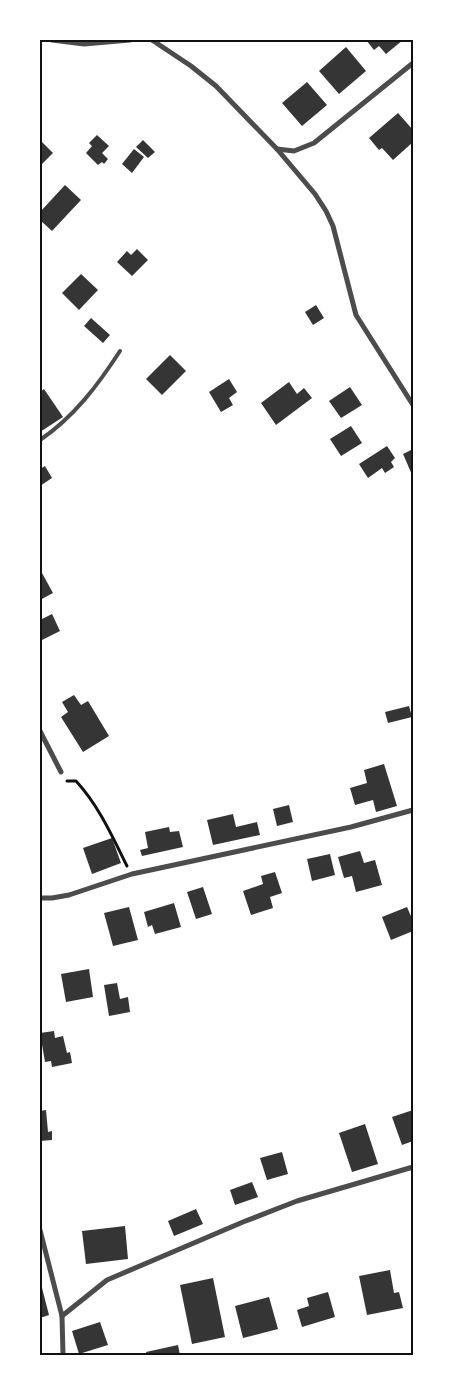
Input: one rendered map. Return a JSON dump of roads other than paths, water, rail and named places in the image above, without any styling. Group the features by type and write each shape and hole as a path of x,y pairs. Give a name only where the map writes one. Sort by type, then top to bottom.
{"street":[{"path":"52,40 84,44 130,40"},
{"path":"152,40 191,66 216,86 277,149 315,194 333,226 356,316 413,405"},
{"path":"277,149 294,151 314,143 413,62"},
{"path":"40,731 61,772"},
{"path":"40,898 69,895 132,874 351,827 413,810"},
{"path":"62,1316 106,1280 297,1201 413,1167"},
{"path":"40,1230 62,1316 63,1355"}],"lane":[{"path":"40,440 70,417 97,385 120,351"}]}
